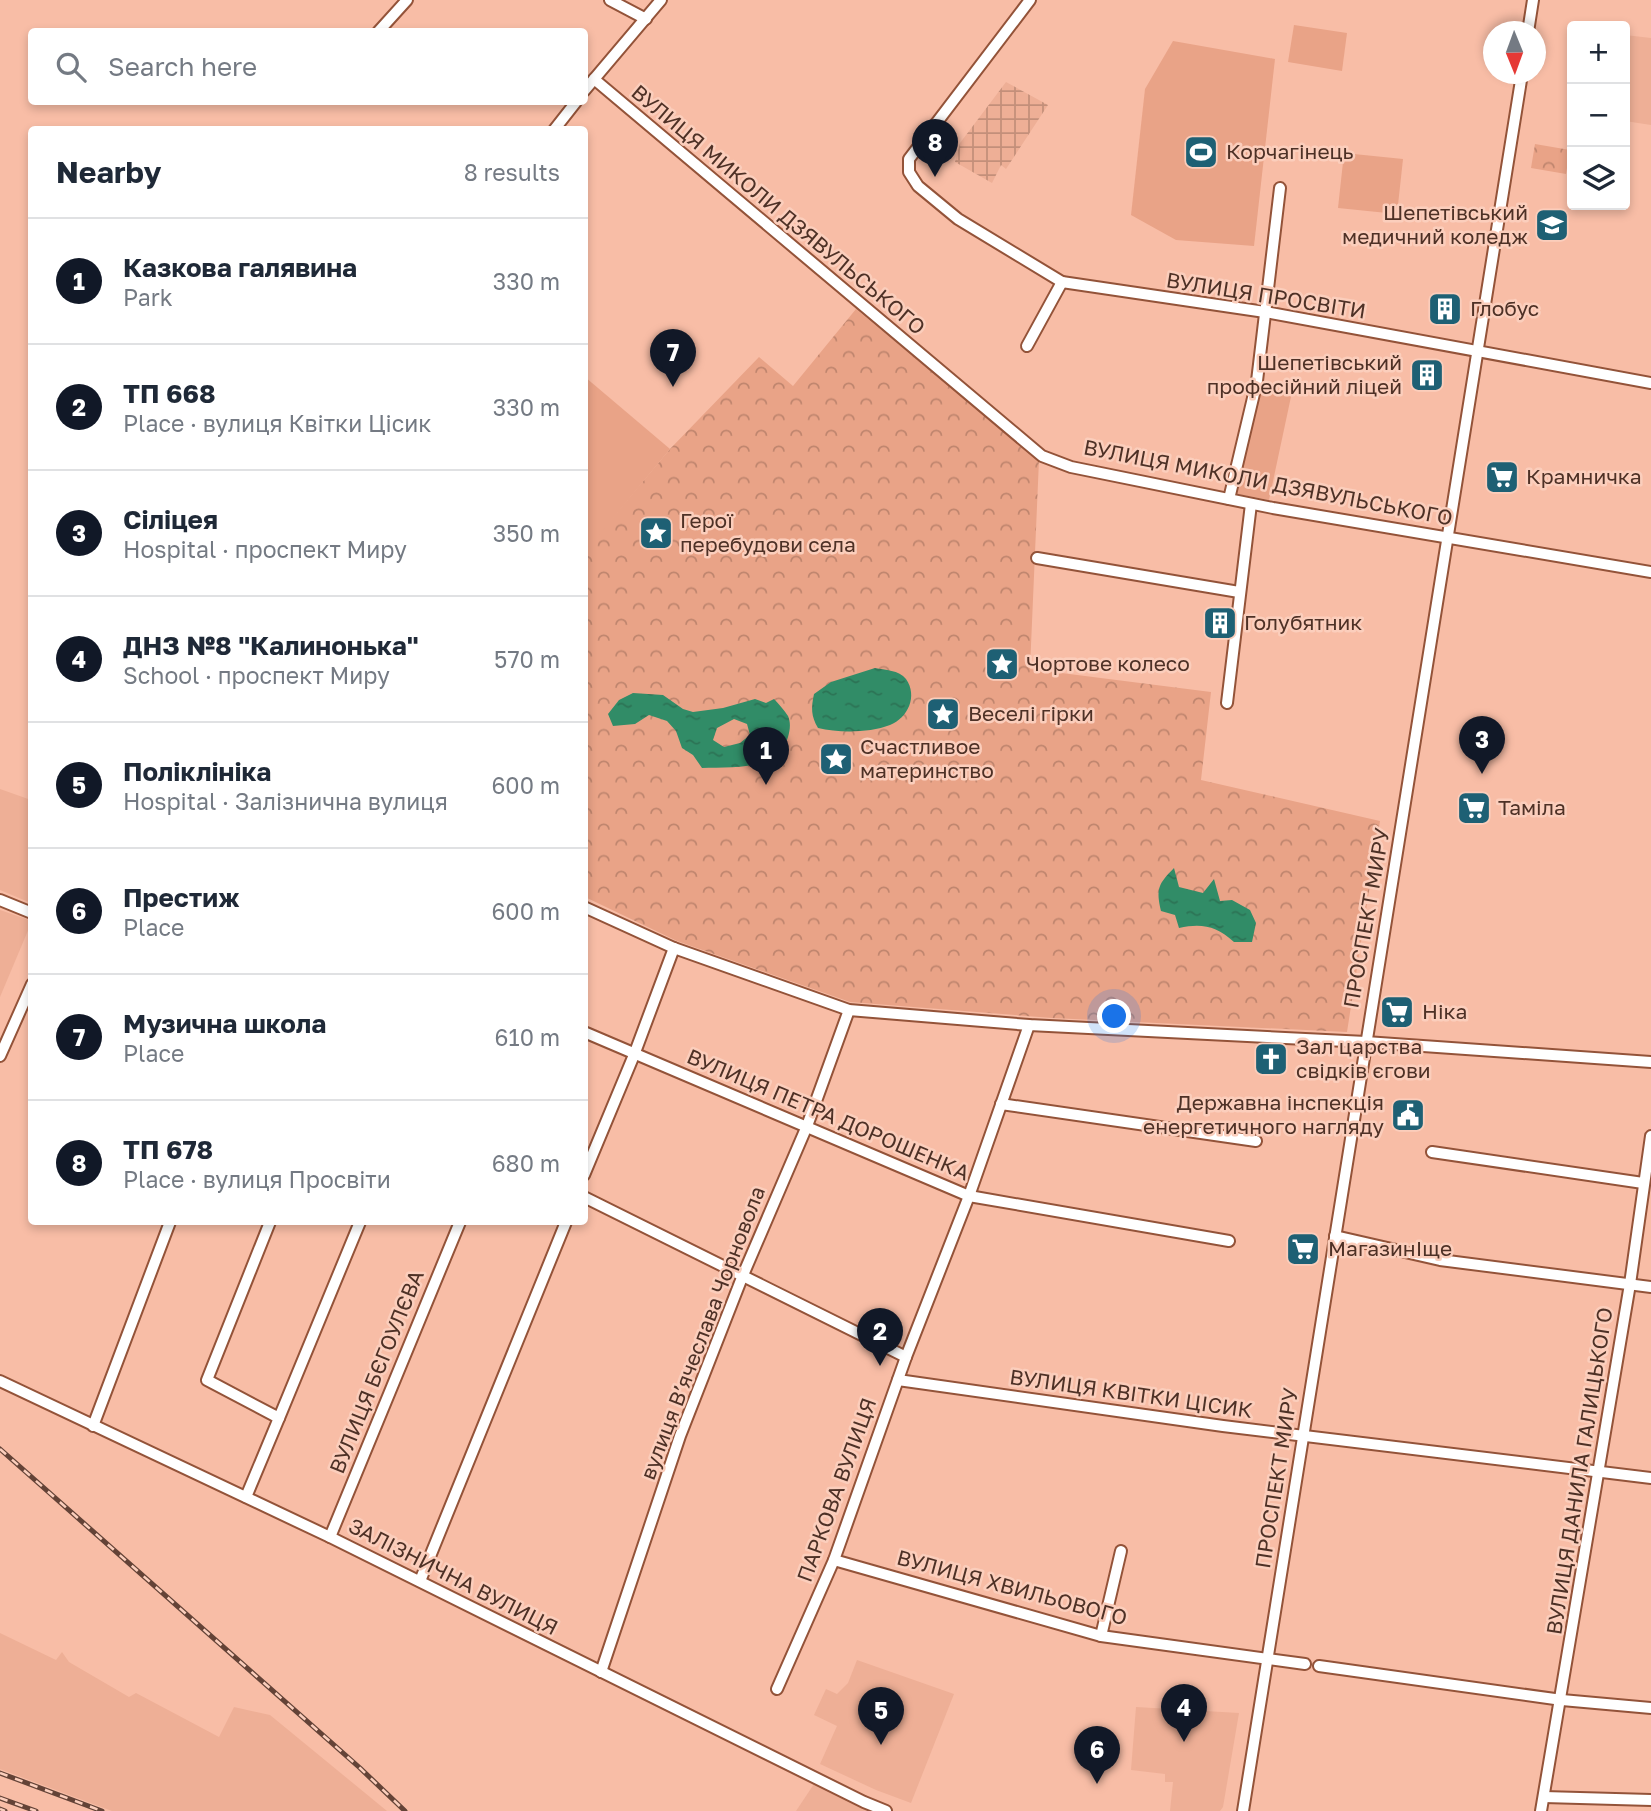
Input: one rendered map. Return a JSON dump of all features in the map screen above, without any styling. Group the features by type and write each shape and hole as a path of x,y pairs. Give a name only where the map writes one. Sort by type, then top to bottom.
{"street":[{"path":"382,28 407,0"},
{"path":"611,0 646,19"},
{"path":"588,86 661,0"},
{"name":"ВУЛИЦЯ ПРОСВІТИ","path":"1031,0 909,159 909,172 918,186 958,219 1062,282 1265,312 1651,383"},
{"path":"1530,21 1533,0"},
{"name":"ВУЛИЦЯ МИКОЛИ ДЗЯВУЛЬСЬКОГО","path":"594,79 1042,456 1071,467 1251,504 1651,572"},
{"name":"ПРОСПЕКТ МИРУ","path":"1243,1811 1520,84"},
{"path":"557,126 574,105"},
{"path":"1229,499 1257,381 1280,188"},
{"path":"1027,346 1062,282"},
{"path":"1227,703 1251,504"},
{"path":"1037,558 1239,592"},
{"path":"0,900 28,911"},
{"path":"588,909 674,948 849,1010 1029,1025 1366,1042 1651,1062"},
{"path":"588,1165 634,1055 674,948"},
{"path":"0,1056 28,993"},
{"name":"вулиця Вʼячеслава Чорновола","path":"601,1672 680,1436 743,1275 807,1126 849,1010"},
{"name":"ПАРКОВА ВУЛИЦЯ","path":"777,1689 834,1560 906,1357 969,1196 1029,1025"},
{"name":"ВУЛИЦЯ ПЕТРА ДОРОШЕНКА","path":"588,1034 969,1196 1230,1241"},
{"path":"1001,1104 1256,1141"},
{"name":"ВУЛИЦЯ ДАНИЛА ГАЛИЦЬКОГО","path":"1541,1811 1562,1700 1630,1284 1651,1136"},
{"path":"1432,1152 1643,1183"},
{"path":"588,1199 906,1357"},
{"path":"93,1426 169,1225"},
{"path":"269,1225 207,1380 279,1418"},
{"path":"246,1497 359,1225"},
{"name":"ВУЛИЦЯ БЄГОУЛЄВА","path":"330,1537 459,1225"},
{"path":"420,1581 565,1225"},
{"path":"1335,1236 1440,1260 1651,1287"},
{"name":"ВУЛИЦЯ КВІТКИ ЦІСИК","path":"898,1380 1303,1436 1651,1478"},
{"name":"ЗАЛІЗНИЧНА ВУЛИЦЯ","path":"0,1381 330,1537 886,1811"},
{"path":"1101,1636 1121,1551"},
{"name":"ВУЛИЦЯ ХВИЛЬОВОГО","path":"834,1560 1101,1636 1305,1664"},
{"path":"1319,1667 1562,1700 1651,1708"},
{"path":"1544,1797 1651,1800"}],"shaded area":[{"path":"1630,36 1651,38 1651,125 1630,122"},
{"path":"1006,82 1048,105 1006,169 1001,165 992,183 955,162 960,143"},
{"path":"0,789 28,799 28,902 0,890"},
{"path":"0,910 28,920 28,930 0,997"},
{"path":"0,1633 56,1660 62,1652 69,1662 129,1697 136,1693 219,1737 234,1707 270,1715 387,1811 112,1811 0,1769"},
{"path":"857,1660 954,1694 911,1803 820,1764 837,1726 814,1715 826,1689 837,1694 848,1683"},
{"path":"1136,1707 1239,1713 1223,1807 1220,1811 1170,1811 1173,1782 1165,1782 1165,1774 1131,1770"},
{"path":"814,1784 874,1811 796,1811"}],"green space":[{"path":"1294,25 1347,33 1342,71 1288,62"},
{"name":"Корчагінець","path":"1173,41 1275,59 1254,246 1176,240 1131,215 1145,89"},
{"path":"1535,144 1567,149 1566,174 1531,168"},
{"path":"1344,153 1403,159 1397,214 1338,208"},
{"path":"856,309 1039,460 1030,669 1211,692 1201,780 1380,821 1347,1032 1052,1018 850,1002 677,941 588,898 588,547 670,449 759,357 793,386"},
{"path":"588,380 670,449 588,548"},
{"path":"1258,386 1292,392 1269,500 1237,494 1234,488"}],"water":[{"path":"875,668 896,672 906,679 911,699 902,717 882,728 864,731 818,728 812,712 814,694 831,682"},
{"path":"633,693 663,695 683,709 693,712 723,708 755,699 766,703 774,699 788,716 788,737 783,748 764,761 739,767 702,768 693,755 682,748 676,731 667,721 649,715 635,724 613,726 608,714 619,700","holes":["734,719 747,724 750,735 740,743 724,747 713,740 717,728"]},
{"path":"1174,868 1179,887 1203,893 1214,879 1220,901 1232,900 1250,910 1256,923 1252,942 1234,942 1221,932 1208,927 1179,928 1175,915 1161,911 1160,887"}],"railway":[{"path":"0,1449 405,1811"},
{"path":"0,1773 102,1811"},
{"path":"0,1798 36,1811"},
{"path":"0,1809 5,1811"}],"place":[{"name":"Корчагінець","path":"1201,152"},
{"name":"ТП 678","path":"935,177"},
{"name":"Шепетівський медичний коледж","path":"1552,225"},
{"name":"Глобус","path":"1445,309"},
{"name":"Шепетівський професійний ліцей","path":"1427,375"},
{"name":"Музична школа","path":"673,387"},
{"name":"Крамничка","path":"1502,477"},
{"name":"Герої перебудови села","path":"656,533"},
{"name":"Голубятник","path":"1220,623"},
{"name":"Чортове колесо","path":"1002,664"},
{"name":"Веселі гірки","path":"943,714"},
{"name":"Счастливое материнство","path":"836,759"},
{"name":"Сіліцея","path":"1482,774"},
{"name":"Казкова галявина","path":"766,785"},
{"name":"Таміла","path":"1474,808"},
{"name":"Ніка","path":"1397,1012"},
{"name":"Зал царства свідків єгови","path":"1271,1059"},
{"name":"Державна інспекція енергетичного нагляду","path":"1408,1115"},
{"name":"МагазинІще","path":"1303,1249"},
{"name":"ТП 668","path":"880,1366"},
{"name":"ДНЗ №8 \"Калинонька\"","path":"1184,1742"},
{"name":"Поліклініка","path":"881,1745"},
{"name":"Престиж","path":"1097,1784"}]}
